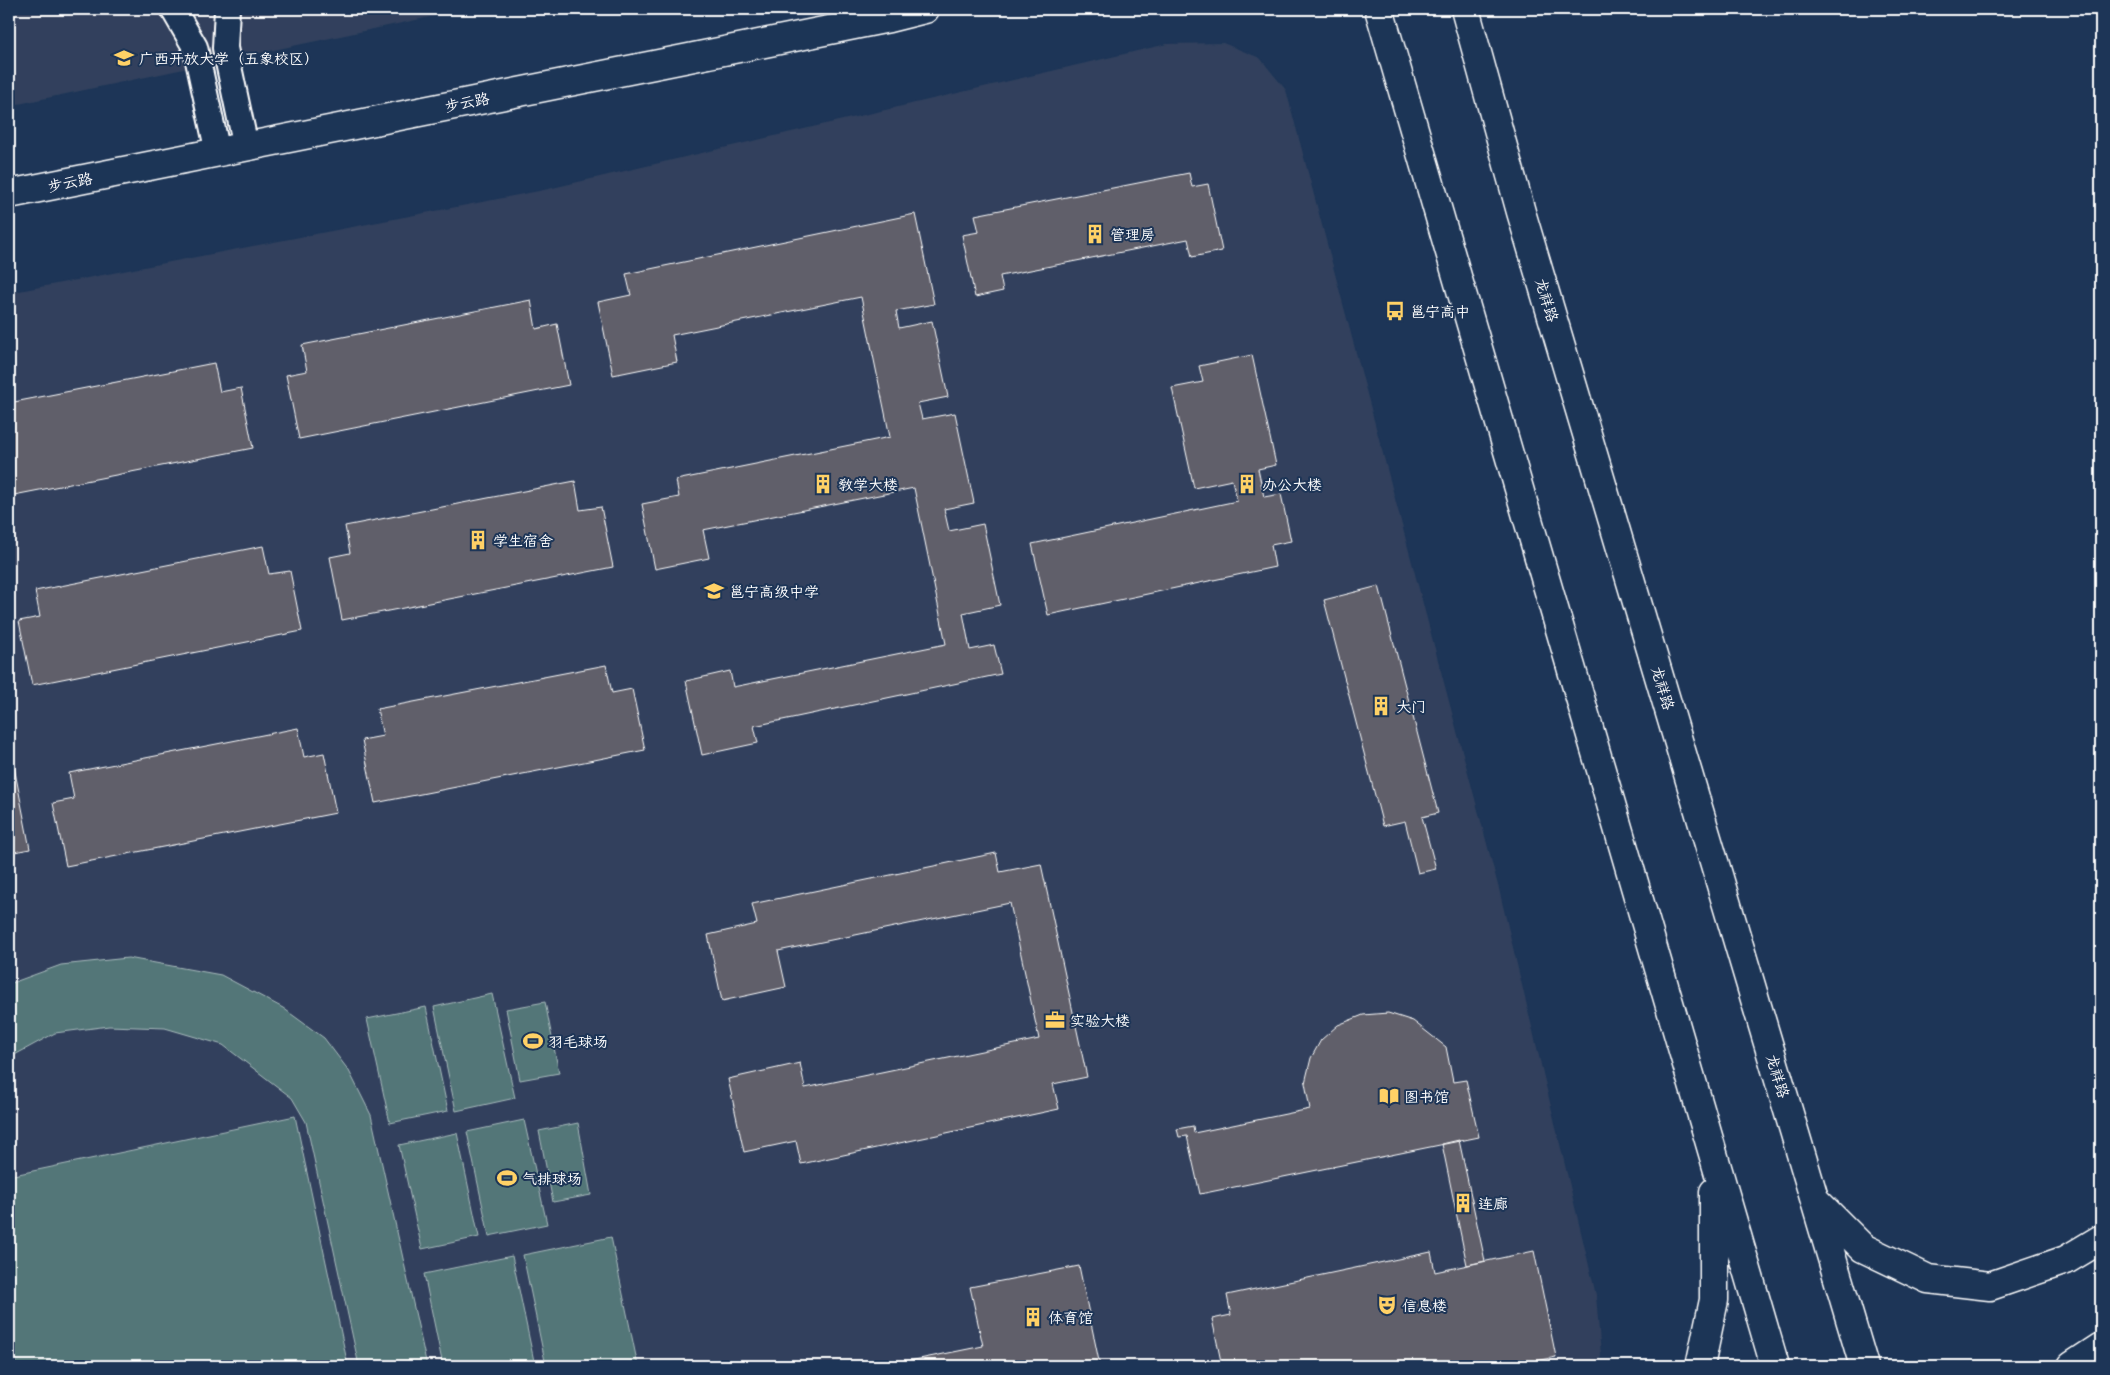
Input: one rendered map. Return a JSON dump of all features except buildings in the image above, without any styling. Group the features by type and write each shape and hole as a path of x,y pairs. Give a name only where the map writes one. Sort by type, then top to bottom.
{"main road":[{"name":"步云路","path":"9,194 870,22 925,9"},
{"path":"1379,9 1774,1366"},
{"name":"龙祥路","path":"1465,9 1524,222 1864,1366"},
{"path":"1700,1366 1714,1300 1714,1161"},
{"path":"1814,1199 1863,1248 1928,1280 1990,1286 2066,1260 2101,1238"},
{"path":"2072,1366 2101,1347"}],"lane":[{"path":"173,9 195,47 218,152"},
{"path":"227,9 225,48 246,147"}],"shaded area":[{"name":"广西开放大学（五象校区）","path":"9,9 468,9 9,106"},
{"name":"邕宁高级中学","path":"1223,43 1260,58 1286,90 1499,889 1596,1295 1601,1355 1598,1366 9,1366 9,293 544,190 1167,44"}],"green space":[{"path":"128,958 221,975 283,1008 324,1038 349,1071 371,1115 427,1366 359,1366 306,1122 292,1098 223,1045 165,1028 109,1026 55,1033 9,1058 9,984 61,965"},
{"path":"492,994 515,1098 456,1111 434,1007"},
{"name":"羽毛球场","path":"545,1002 559,1073 520,1080 506,1009"},
{"path":"426,1007 448,1111 390,1123 367,1019"},
{"path":"295,1116 348,1366 9,1366 9,1176"},
{"name":"气排球场","path":"524,1120 547,1224 489,1236 467,1132"},
{"path":"578,1123 591,1195 553,1202 539,1131"},
{"path":"457,1133 479,1237 422,1249 399,1145"},
{"path":"611,1237 638,1366 546,1366 523,1255"},
{"path":"512,1256 535,1366 443,1366 424,1274"}],"place":[{"name":"广西开放大学（五象校区）","path":"124,58"},
{"name":"管理房","path":"1095,234"},
{"name":"邕宁高中","path":"1395,311"},
{"name":"教学大楼","path":"823,484"},
{"name":"办公大楼","path":"1247,484"},
{"name":"学生宿舍","path":"478,540"},
{"name":"邕宁高级中学","path":"714,591"},
{"name":"大门","path":"1381,706"},
{"name":"实验大楼","path":"1055,1020"},
{"name":"羽毛球场","path":"533,1041"},
{"name":"图书馆","path":"1389,1096"},
{"name":"气排球场","path":"507,1178"},
{"name":"连廊","path":"1463,1203"},
{"name":"信息楼","path":"1387,1305"},
{"name":"体育馆","path":"1033,1317"}]}
